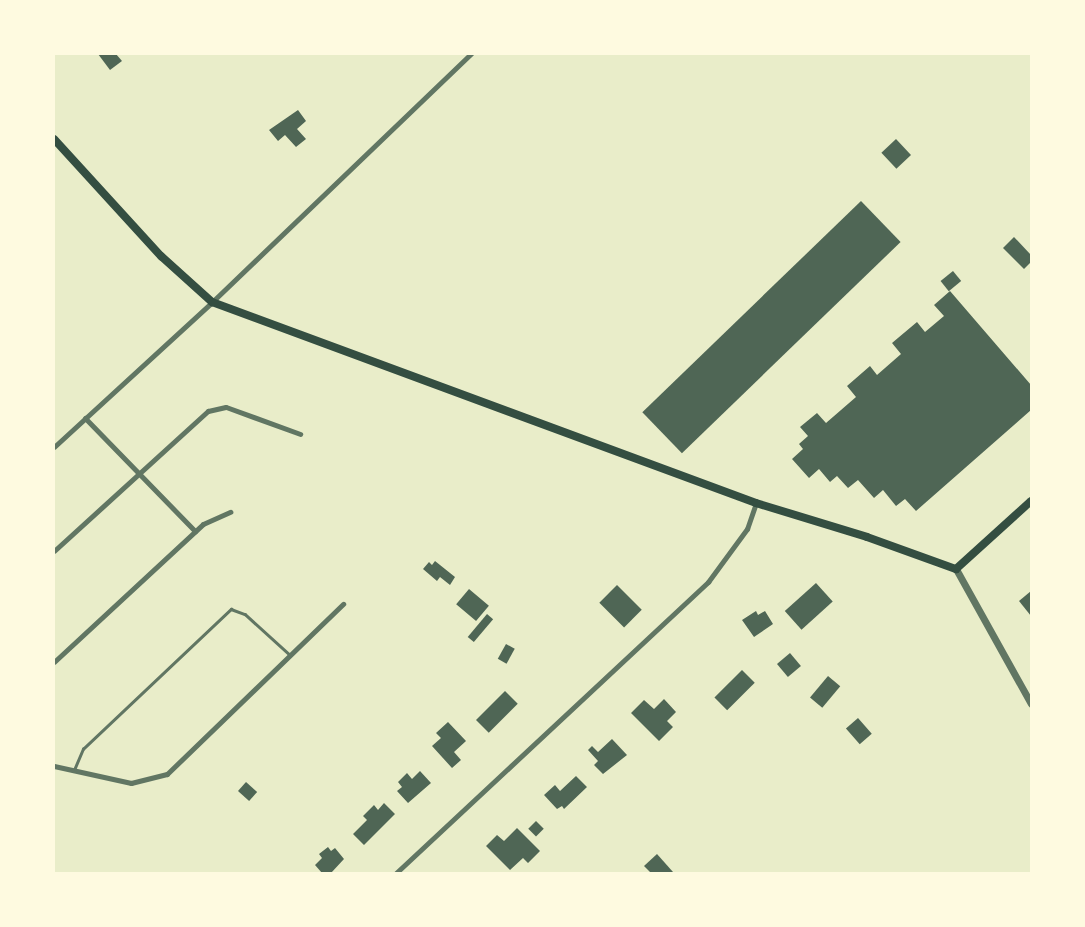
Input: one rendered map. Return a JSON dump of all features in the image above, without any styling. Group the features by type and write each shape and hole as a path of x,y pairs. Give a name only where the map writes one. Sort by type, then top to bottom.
{"main road":[{"path":"54,139 161,256 212,302 756,503 867,537 956,569 1031,502"}],"street":[{"path":"54,447 212,302 471,54"},
{"path":"54,551 208,411 226,407 300,434"},
{"path":"85,418 195,531"},
{"path":"396,873 708,582 747,530 756,503"},
{"path":"54,662 195,531 230,512"},
{"path":"956,569 1031,704"},
{"path":"54,766 73,772 131,783 167,774 343,604"}],"lane":[{"path":"73,772 83,749 232,609 245,614 290,655"}],"building":[{"path":"98,54 116,54 122,61 110,70"},
{"path":"298,110 306,121 297,129 306,139 296,147 285,135 278,141 269,130"},
{"path":"896,139 911,155 896,169 881,153"},
{"path":"861,201 901,242 682,453 642,412"},
{"path":"1014,237 1031,255 1031,262 1024,269 1003,248"},
{"path":"953,271 961,281 949,291 941,281"},
{"path":"950,291 1031,385 1031,410 916,511 905,499 896,506 883,490 874,498 858,480 848,488 837,476 830,482 819,469 809,478 792,459 803,449 799,444 808,436 800,427 817,413 826,423 856,397 847,386 870,366 877,375 901,354 892,343 917,322 925,332 944,316 934,305"},
{"path":"435,561 455,577 450,585 440,577 437,581 423,569 429,562 432,565"},
{"path":"816,583 833,602 802,630 785,611"},
{"path":"617,585 642,610 624,627 599,603"},
{"path":"469,589 489,606 476,621 456,604"},
{"path":"1031,591 1031,616 1019,601"},
{"path":"756,611 758,615 765,611 773,624 754,637 742,620"},
{"path":"487,614 493,619 474,642 468,637"},
{"path":"506,644 515,649 507,664 498,659"},
{"path":"790,653 801,666 788,677 777,664"},
{"path":"742,670 755,683 727,710 714,698"},
{"path":"828,676 840,686 822,708 810,697"},
{"path":"505,691 518,704 489,733 476,720"},
{"path":"664,699 676,712 667,721 673,727 659,741 631,713 644,700 654,709"},
{"path":"858,718 872,734 860,744 846,728"},
{"path":"448,722 466,741 454,752 461,760 452,768 432,746 441,738 436,733"},
{"path":"612,739 627,755 603,774 594,765 598,761 588,750 592,746 598,752"},
{"path":"420,771 431,783 408,803 397,791 402,787 398,782 407,773 412,779"},
{"path":"576,776 587,787 564,809 562,806 557,809 544,795 555,785 560,791"},
{"path":"246,782 257,792 249,801 238,791"},
{"path":"384,803 395,814 364,845 353,834 367,820 363,816 374,805 378,810"},
{"path":"536,821 544,829 536,837 528,829"},
{"path":"517,828 540,851 528,863 523,858 510,870 486,846 497,835 504,841"},
{"path":"328,847 331,851 335,848 344,859 331,873 322,873 315,865 322,858 319,854"},
{"path":"657,854 672,873 651,873 644,866"}]}
